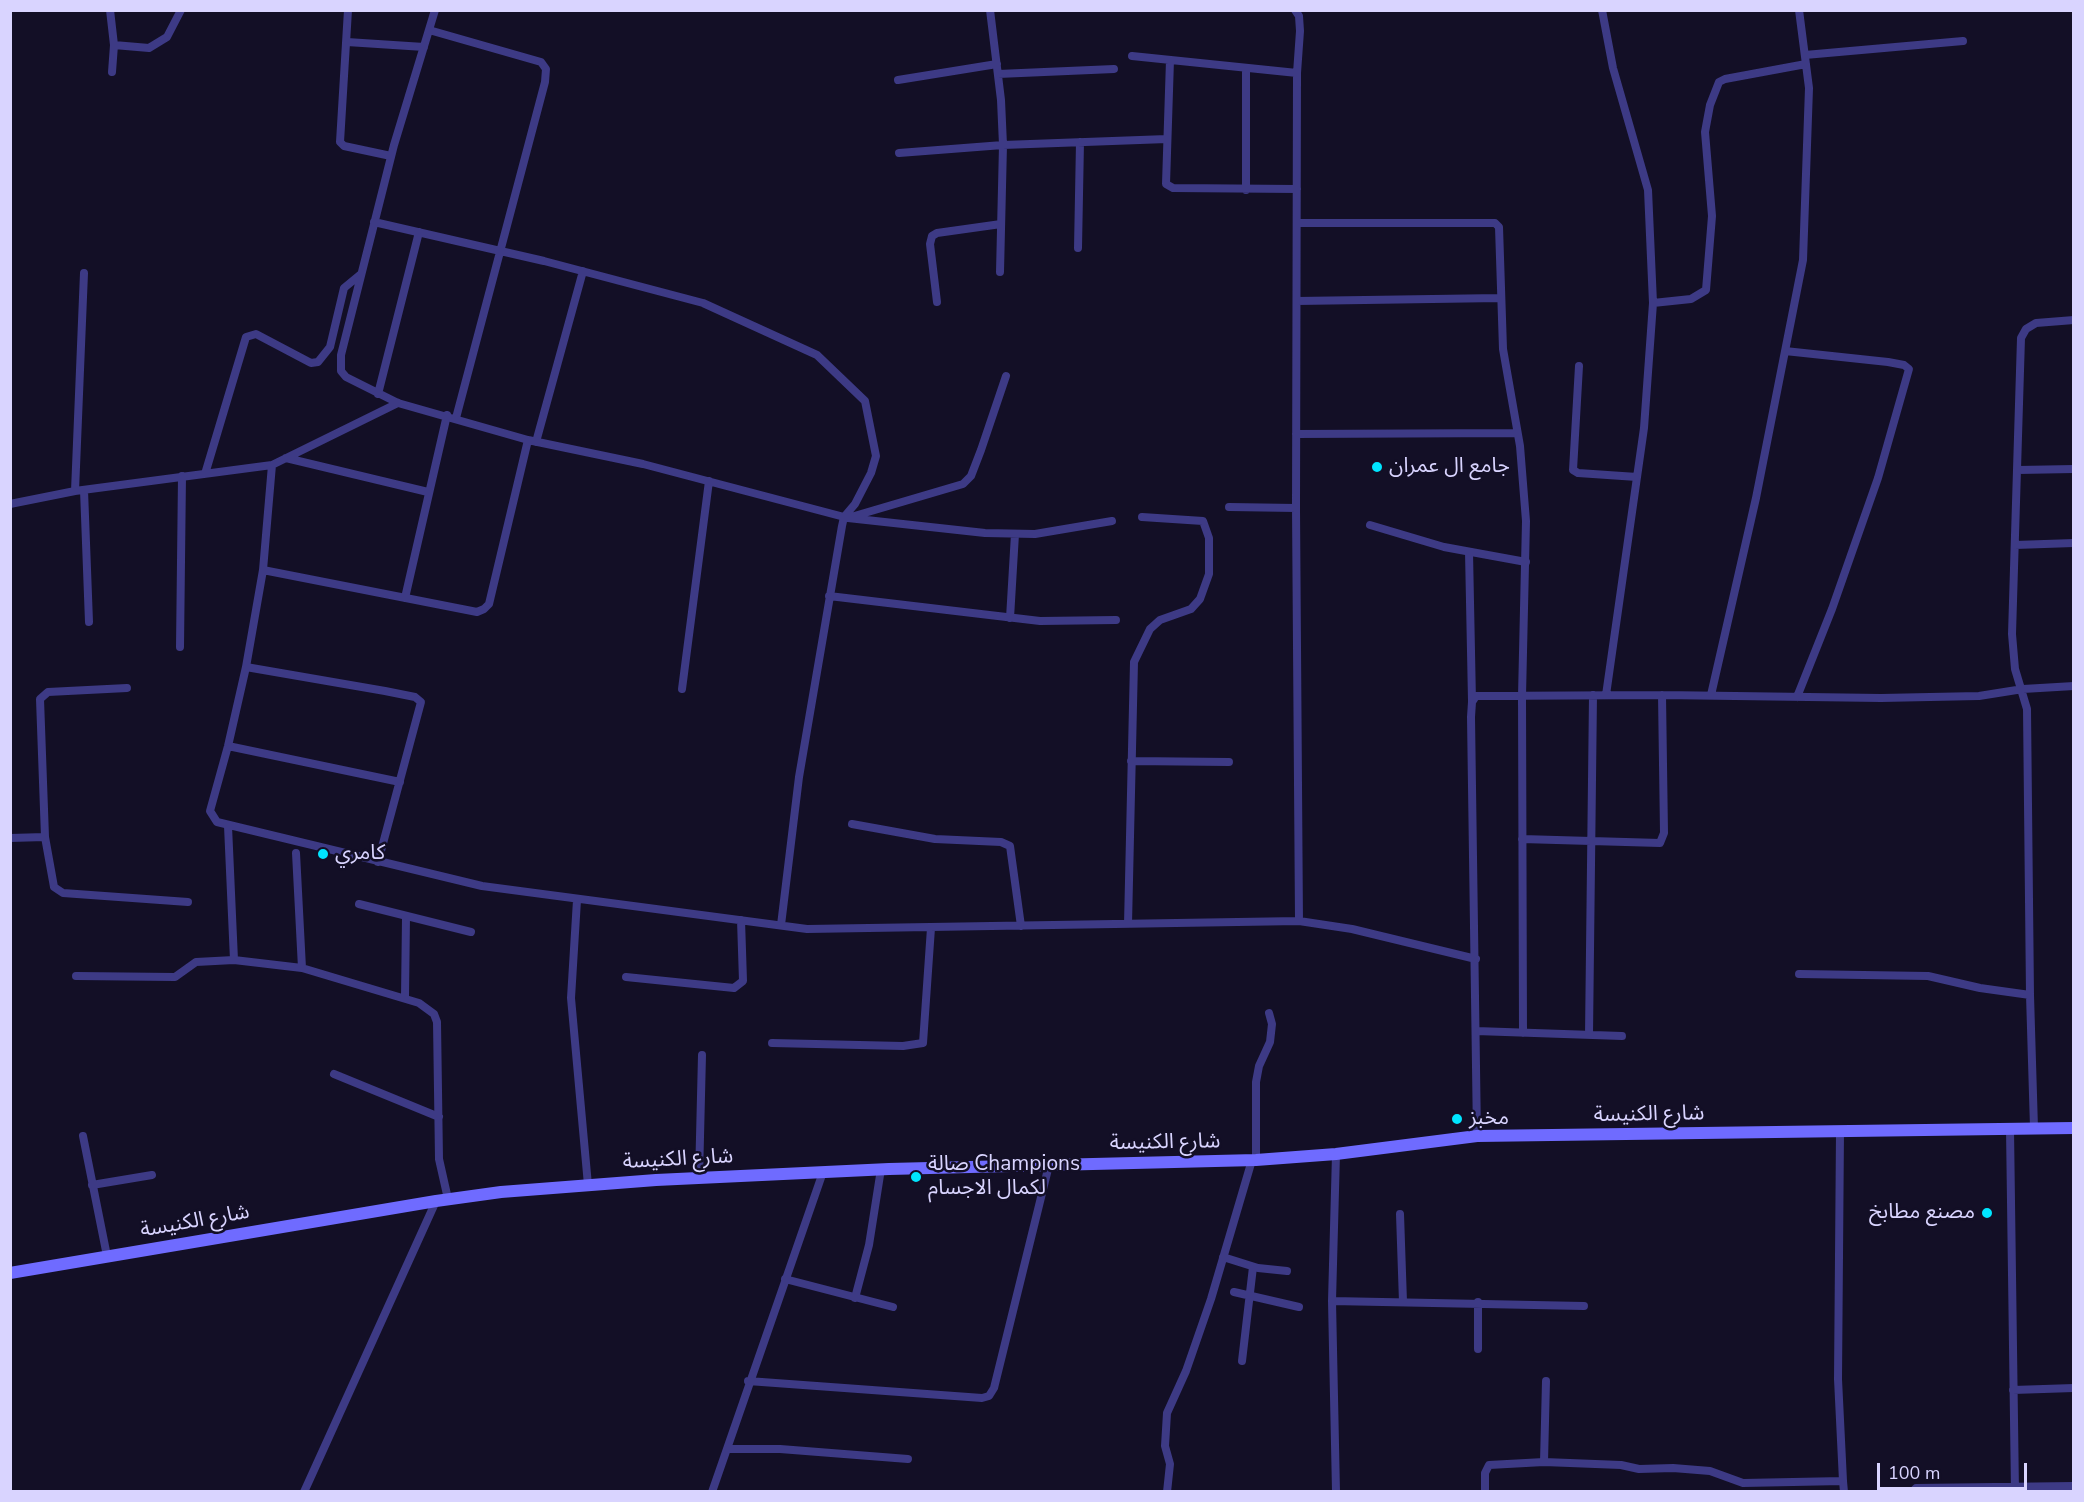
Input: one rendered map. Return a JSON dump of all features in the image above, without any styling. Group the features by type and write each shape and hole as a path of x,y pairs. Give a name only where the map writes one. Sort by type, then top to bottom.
{"main road":[{"name":"شارع الكنيسة","path":"10,1272 442,1200 588,1185 881,1169 1254,1160 1336,1154 1477,1136 2073,1128"}],"street":[{"path":"110,10 114,45 112,72"},
{"path":"114,45 149,48 167,37 181,10"},
{"path":"348,10 340,142 344,146 391,156"},
{"path":"435,10 391,156 341,355 341,371 346,377 398,403 532,441 709,480 846,517 1015,534 1061,531 1112,521"},
{"path":"990,10 998,74 1003,145 999,272"},
{"path":"1295,10 1299,16 1300,31 1296,434 1299,921"},
{"path":"1602,10 1613,68 1648,190 1653,303 1644,428 1606,695"},
{"path":"1711,695 1803,260 1809,129 1805,59 1799,10"},
{"path":"405,598 428,492 501,251 546,69 541,62 429,30"},
{"path":"1653,303 1691,299 1706,290 1712,216 1706,132 1710,105 1719,82 1805,59 1963,40"},
{"path":"346,42 424,47"},
{"path":"1132,56 1298,73"},
{"path":"1170,60 1166,184 1173,188 1297,189"},
{"path":"898,80 997,64"},
{"path":"1246,68 1246,190"},
{"path":"998,74 1113,69"},
{"path":"899,153 1003,145 1167,139"},
{"path":"1078,248 1080,142"},
{"path":"374,222 583,271 703,303 817,355 833,367 865,401 876,456 871,473 846,517 829,596 799,777 781,926"},
{"path":"1297,223 1495,223 1499,227 1503,349 1517,433 1526,521 1522,696 1523,1033"},
{"path":"937,302 930,244 932,236 951,230 1001,224"},
{"path":"378,394 419,232"},
{"path":"262,570 477,612 489,604 532,441 583,271"},
{"path":"84,273 79,491 90,622"},
{"path":"205,474 246,337 255,334 311,363 318,362 330,346 344,288 361,274"},
{"path":"1297,301 1500,298"},
{"path":"2034,1128 2027,709 2023,689 2015,669 2012,634 2021,338 2026,329 2036,323 2073,320"},
{"path":"1785,351 1877,360 1905,365 1909,369 1878,478 1832,609 1797,697"},
{"path":"1579,366 1573,470 1578,473 1637,477"},
{"path":"846,517 963,484 971,476 1006,376"},
{"path":"10,504 79,491 272,465 398,403"},
{"path":"1296,434 1517,433"},
{"path":"286,458 428,492"},
{"path":"272,465 262,570 246,667 210,811 213,819 228,826 482,886 807,929 1299,921 1352,929 1476,958"},
{"path":"2018,470 2073,469"},
{"path":"180,647 182,477"},
{"path":"682,689 709,480"},
{"path":"1229,507 1296,508"},
{"path":"1128,924 1134,662 1150,629 1160,620 1191,609 1200,599 1209,574 1209,538 1203,521 1142,517"},
{"path":"1370,525 1469,552 1526,562"},
{"path":"1010,618 1015,534"},
{"path":"2015,545 2073,543"},
{"path":"1469,552 1477,1136"},
{"path":"829,596 1040,621 1116,620"},
{"path":"246,667 385,691 414,697 421,702 378,862"},
{"path":"1472,702 1476,696 1979,696 2023,689 2073,687"},
{"path":"127,688 48,692 40,699 45,837 52,880 56,891 188,902"},
{"path":"1589,1035 1593,695"},
{"path":"1522,839 1655,844 1663,839 1662,695"},
{"path":"228,746 400,782"},
{"path":"1131,761 1229,762"},
{"path":"852,824 935,839 1001,842 1010,846 1021,926"},
{"path":"228,826 234,960"},
{"path":"10,838 45,837"},
{"path":"296,853 302,968"},
{"path":"577,900 571,998 588,1185"},
{"path":"359,904 471,932"},
{"path":"405,997 406,917"},
{"path":"626,976 734,988 740,985 743,975 741,920"},
{"path":"772,1042 903,1046 923,1043 931,928"},
{"path":"76,976 175,977 196,962 234,960 302,968 405,997 424,1006 436,1018 442,1200 304,1491"},
{"path":"1799,974 1928,976 1980,988 2030,995"},
{"path":"1167,1491 1170,1464 1165,1446 1167,1413 1186,1371 1254,1160 1256,1082 1258,1066 1270,1042 1272,1024 1269,1013"},
{"path":"1476,1031 1622,1036"},
{"path":"699,1178 702,1055"},
{"path":"334,1074 439,1117"},
{"path":"2010,1129 2015,1489"},
{"path":"1840,1132 1838,1379 1844,1491"},
{"path":"82,1136 107,1256"},
{"path":"1336,1154 1332,1301 1336,1491"},
{"path":"748,1381 982,1398 989,1396 994,1388 1049,1165"},
{"path":"855,1298 869,1245 881,1169"},
{"path":"712,1491 748,1381 823,1172"},
{"path":"92,1185 152,1175"},
{"path":"1400,1214 1402,1302"},
{"path":"1223,1257 1253,1267 1287,1271"},
{"path":"1242,1361 1253,1267"},
{"path":"785,1279 893,1307"},
{"path":"1234,1292 1299,1307"},
{"path":"1332,1301 1478,1302 1584,1306"},
{"path":"1478,1302 1478,1349"},
{"path":"1544,1462 1546,1381"},
{"path":"2013,1390 2073,1389"},
{"path":"727,1449 780,1449 908,1460"},
{"path":"1485,1491 1485,1473 1489,1465 1544,1462 1710,1471 1743,1487 1843,1481"},
{"path":"1912,1491 1916,1488 2015,1489 2073,1486"}],"place":[{"name":"جامع ال عمران","path":"1377,467"},
{"name":"كامري","path":"323,854"},
{"name":"مخبز","path":"1457,1119"},
{"name":"صالة Champions لكمال الاجسام","path":"916,1177"},
{"name":"مصنع مطابخ","path":"1987,1213"}]}
